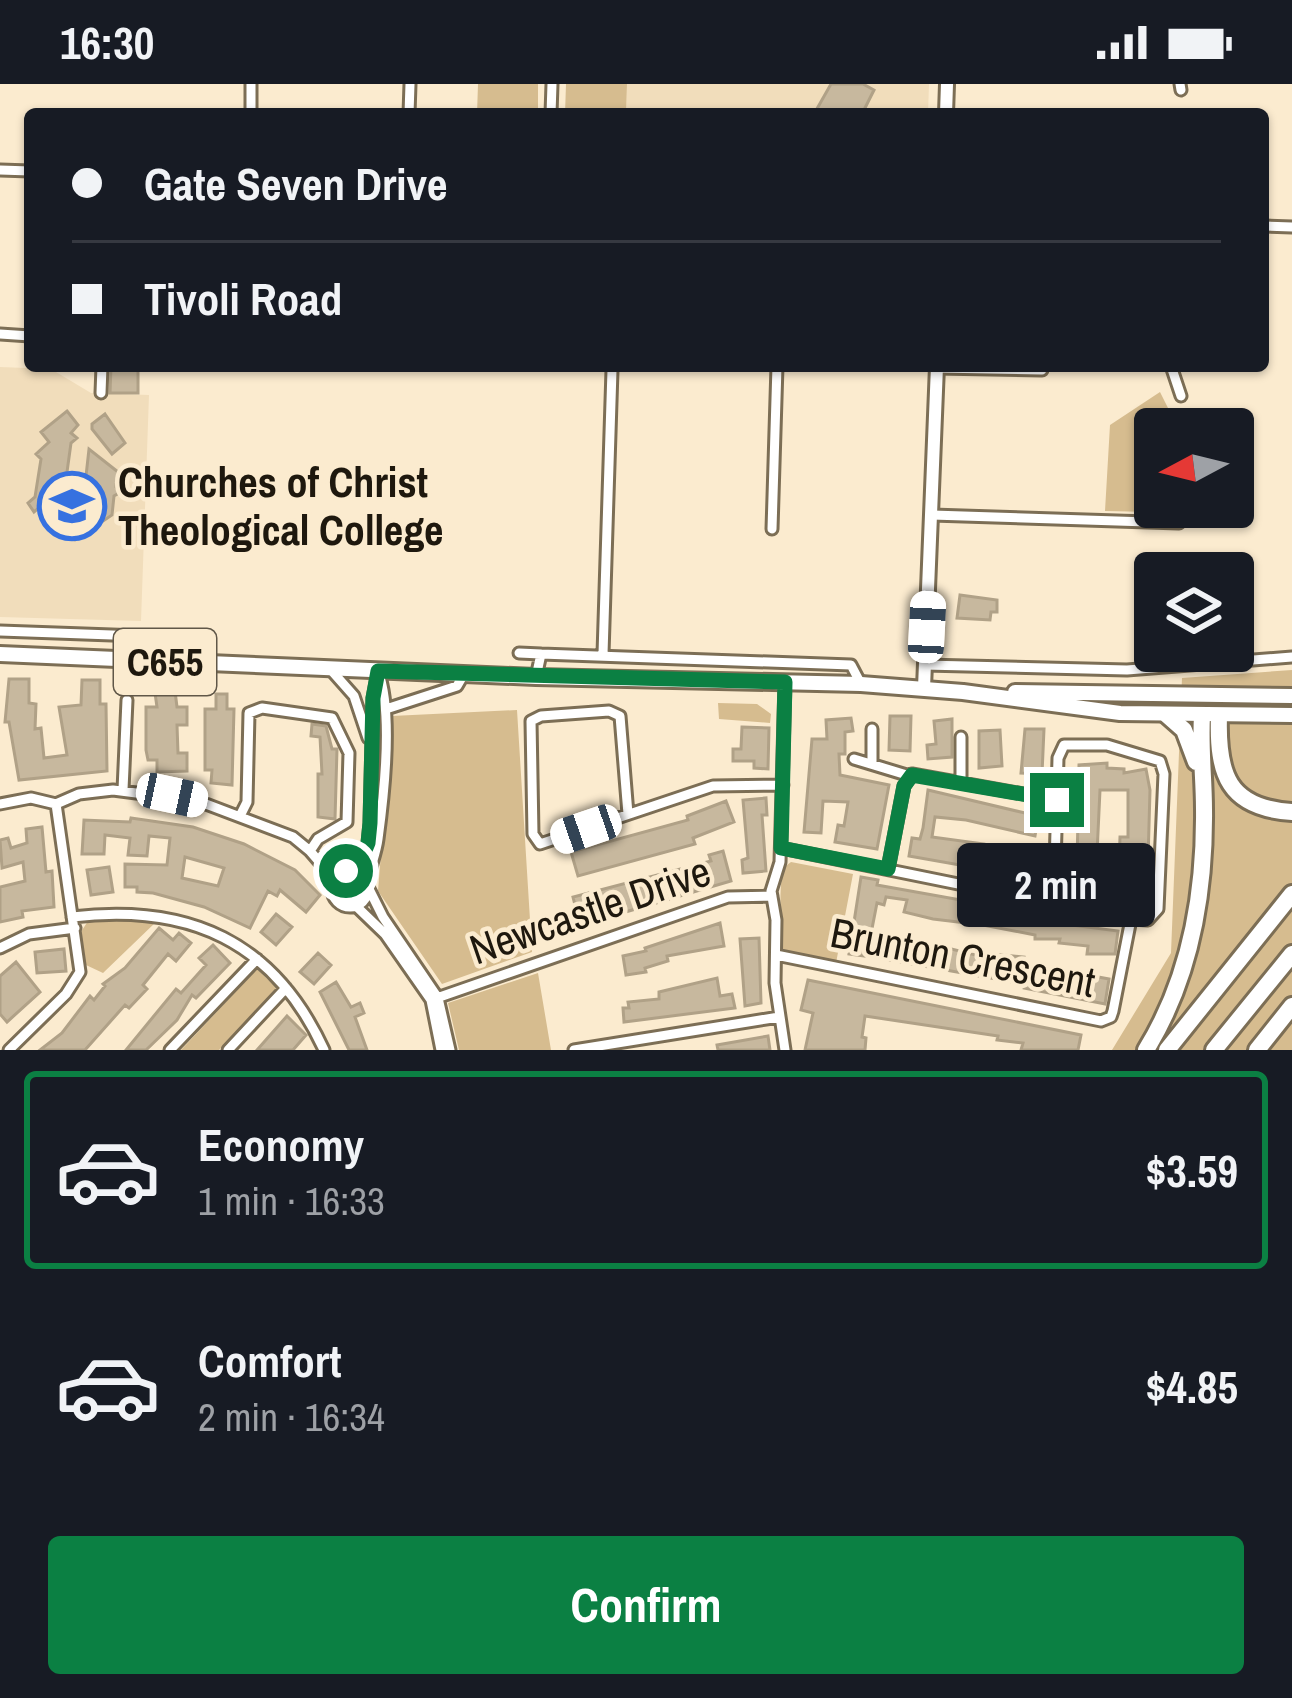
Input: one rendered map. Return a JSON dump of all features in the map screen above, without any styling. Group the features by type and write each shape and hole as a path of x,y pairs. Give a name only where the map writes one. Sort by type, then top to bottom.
{"highway":[{"path":"1167,715 1184,730 1196,762 1204,811"},
{"path":"1146,1050 1162,1023 1196,928 1211,716"},
{"path":"1211,716 1229,784 1246,803 1292,812"},
{"path":"1167,1050 1292,894"},
{"path":"1214,1050 1292,954"},
{"path":"1257,1050 1292,1006"}],"main road":[{"name":"C655","path":"0,654 536,677 861,684 1120,713 1292,715"},
{"name":"C655","path":"963,692 1292,696"},
{"path":"1202,693 1211,716"},
{"path":"1211,716 1219,694"}],"street":[{"path":"101,393 102,372"},
{"path":"603,654 611,372"},
{"path":"772,529 777,372"},
{"path":"924,688 938,372"},
{"path":"1173,372 1181,396"},
{"path":"932,515 1134,522"},
{"path":"0,631 140,636"},
{"path":"519,653 851,665 861,684"},
{"path":"536,677 542,654"},
{"path":"925,664 1127,670 1292,657"},
{"path":"330,669 354,696 371,749"},
{"path":"356,906 365,898 378,844 386,694 378,671"},
{"path":"356,872 368,843 378,671"},
{"path":"386,709 458,686 464,674"},
{"path":"784,1050 772,896 781,848 785,682"},
{"path":"123,790 127,700"},
{"path":"241,814 247,802 249,713 262,708 332,718 350,753 347,822 318,839 313,854"},
{"path":"628,814 620,716 609,711 541,716 531,721 537,842 545,844 712,786 782,785"},
{"path":"872,730 872,763"},
{"path":"961,782 962,737"},
{"path":"781,848 1131,919 1153,918 1158,908 1161,857 1164,774 1160,761 1107,745 1064,745 1058,758 1054,903"},
{"path":"854,759 910,776"},
{"path":"888,869 904,786 916,773 1057,800"},
{"path":"0,804 31,799 56,804 79,794 123,790 172,795 272,826 338,877"},
{"path":"9,1050 76,981 81,958 56,804"},
{"path":"356,872 434,999 446,1050"},
{"path":"338,877 356,872"},
{"path":"338,877 332,891 336,900 356,906 386,934 434,999"},
{"name":"Newcastle Drive","path":"434,999 728,897 772,896"},
{"path":"0,948 74,922 138,913 169,918 226,936 257,958 311,1022 324,1050"},
{"name":"Brunton Crescent","path":"776,956 1101,1021 1113,1011 1131,919"},
{"path":"170,1050 257,958"},
{"path":"228,1050 286,988"},
{"path":"574,1050 779,1017"}],"shaded area":[{"path":"478,84 538,84 538,108 477,108"},
{"path":"566,84 627,84 626,108 565,108"},
{"path":"627,84 929,84 928,108 626,108"},
{"name":"Churches of Christ Theological College","path":"0,367 56,372 91,393 149,395 141,621 0,617"},
{"path":"1160,392 1168,408 1136,408"},
{"path":"1134,409 1134,512 1105,511 1110,425"},
{"path":"1292,670 1292,1050 1112,1050 1171,953 1182,678"},
{"path":"718,703 757,704 771,714 770,723 719,719"},
{"path":"517,710 532,952 442,984 378,891 392,716"},
{"path":"791,862 853,874 836,963 781,952 783,868"},
{"path":"88,921 157,921 103,973 86,965 79,935"},
{"path":"257,969 278,989 219,1050 181,1050"},
{"path":"538,973 551,1050 459,1050 448,1003"}],"building":[{"path":"831,84 863,84 874,90 865,108 817,108"},
{"path":"111,372 138,372 138,393 110,393"},
{"path":"67,411 78,425 71,433 77,438 71,443 63,501 83,503 89,449 118,472 116,487 121,492 114,496 112,515 75,540 51,530 42,505 34,512 28,503 35,497 41,459 36,454 49,442 41,432"},
{"path":"105,414 125,443 112,454 92,429"},
{"path":"960,595 997,600 997,612 991,612 990,620 957,618"},
{"path":"9,679 29,679 29,703 36,704 35,729 41,728 44,758 67,755 59,707 81,705 82,680 100,680 100,704 106,704 107,771 19,780 9,722 5,722"},
{"path":"174,683 177,707 187,707 187,725 177,725 178,753 187,753 187,771 157,772 157,760 148,760 146,750 146,707 157,707 154,686"},
{"path":"216,694 227,694 227,709 234,709 232,785 211,783 212,770 205,770 205,709 216,709"},
{"path":"890,716 911,716 910,751 889,750"},
{"path":"851,718 853,731 845,732 845,754 839,754 840,775 889,785 877,849 835,842 838,825 844,826 848,802 823,801 821,833 804,832 812,739 827,739 826,720"},
{"path":"952,719 952,757 928,759 927,745 936,744 934,721"},
{"path":"312,724 326,726 332,749 337,749 335,819 318,817 320,737 311,736"},
{"path":"742,727 769,728 768,769 754,768 754,761 733,761 733,749 741,749"},
{"path":"1025,729 1044,729 1042,774 1021,773"},
{"path":"1000,730 1002,766 979,768 979,731"},
{"path":"1107,763 1107,768 1124,769 1124,773 1146,769 1150,790 1147,897 1072,888 1073,867 1077,867 1079,765","holes":["1100,790 1128,790 1128,837 1120,837 1119,866 1085,873 1086,854 1097,854"]},
{"path":"928,790 1039,813 1035,836 935,817 932,837 984,844 984,850 1037,859 1034,878 909,856 912,838 920,839"},
{"path":"766,798 767,815 762,815 766,871 743,873 742,860 748,858 743,800"},
{"path":"726,801 734,822 693,838 695,844 578,876 571,852 688,820 687,816"},
{"path":"131,818 193,827 244,844 295,870 320,895 306,912 280,890 277,896 268,891 250,928 204,907 137,892 137,887 125,887 125,864 167,865 170,838 149,836 147,856 128,855 130,838 105,835 104,854 82,854 84,820 130,822","holes":["185,857 224,868 218,886 182,878"]},
{"path":"42,827 54,907 22,911 23,917 0,922 0,887 25,881 23,862 2,868 0,840 8,838 11,848 27,843 26,829"},
{"path":"723,851 731,881 588,923 586,915 578,917 573,897 711,861 709,855"},
{"path":"109,867 113,892 91,895 87,870"},
{"path":"861,877 878,880 877,885 1056,917 1056,923 1118,931 1115,954 1087,954 1088,946 1059,943 1060,939 1035,939 1035,935 904,912 907,900 886,897 884,905 877,903 869,944 874,945 872,957 849,954"},
{"path":"276,914 292,927 276,945 261,932"},
{"path":"720,923 724,946 667,956 668,961 645,968 646,972 626,975 623,956"},
{"path":"159,928 173,940 179,933 191,943 176,961 168,954 143,985 147,989 129,1008 125,1005 85,1050 40,1050 62,1033 90,996 94,1000 103,984 125,968"},
{"path":"759,938 761,1003 745,1006 740,939"},
{"path":"892,942 935,945 984,957 985,953 1024,957 1023,967 1093,973 1109,979 1105,1004 890,960"},
{"path":"213,945 230,963 196,998 192,995 177,1020 146,1050 126,1050 176,989 181,993 206,965 199,958"},
{"path":"64,949 66,971 37,973 35,952"},
{"path":"318,953 331,965 314,984 300,972"},
{"path":"16,962 40,992 7,1022 0,1014 0,976"},
{"path":"717,978 720,996 732,994 735,1008 624,1022 623,1008 629,1008 628,1002 659,999 659,992"},
{"path":"808,980 1081,1035 1078,1050 1021,1050 1023,1043 997,1040 998,1036 865,1016 865,1050 805,1050 813,1013 801,1010"},
{"path":"336,982 351,1007 360,1003 364,1013 355,1017 367,1050 349,1050 320,992"},
{"path":"287,1016 306,1035 293,1050 257,1050"},
{"path":"768,1036 770,1050 718,1050 717,1045"}],"place":[{"name":"Churches of Christ Theological College","path":"72,506"}],"route":[{"path":"346,871 356,872 368,843 378,671 785,682 781,848 888,869 904,786 916,773 1057,800"}]}
